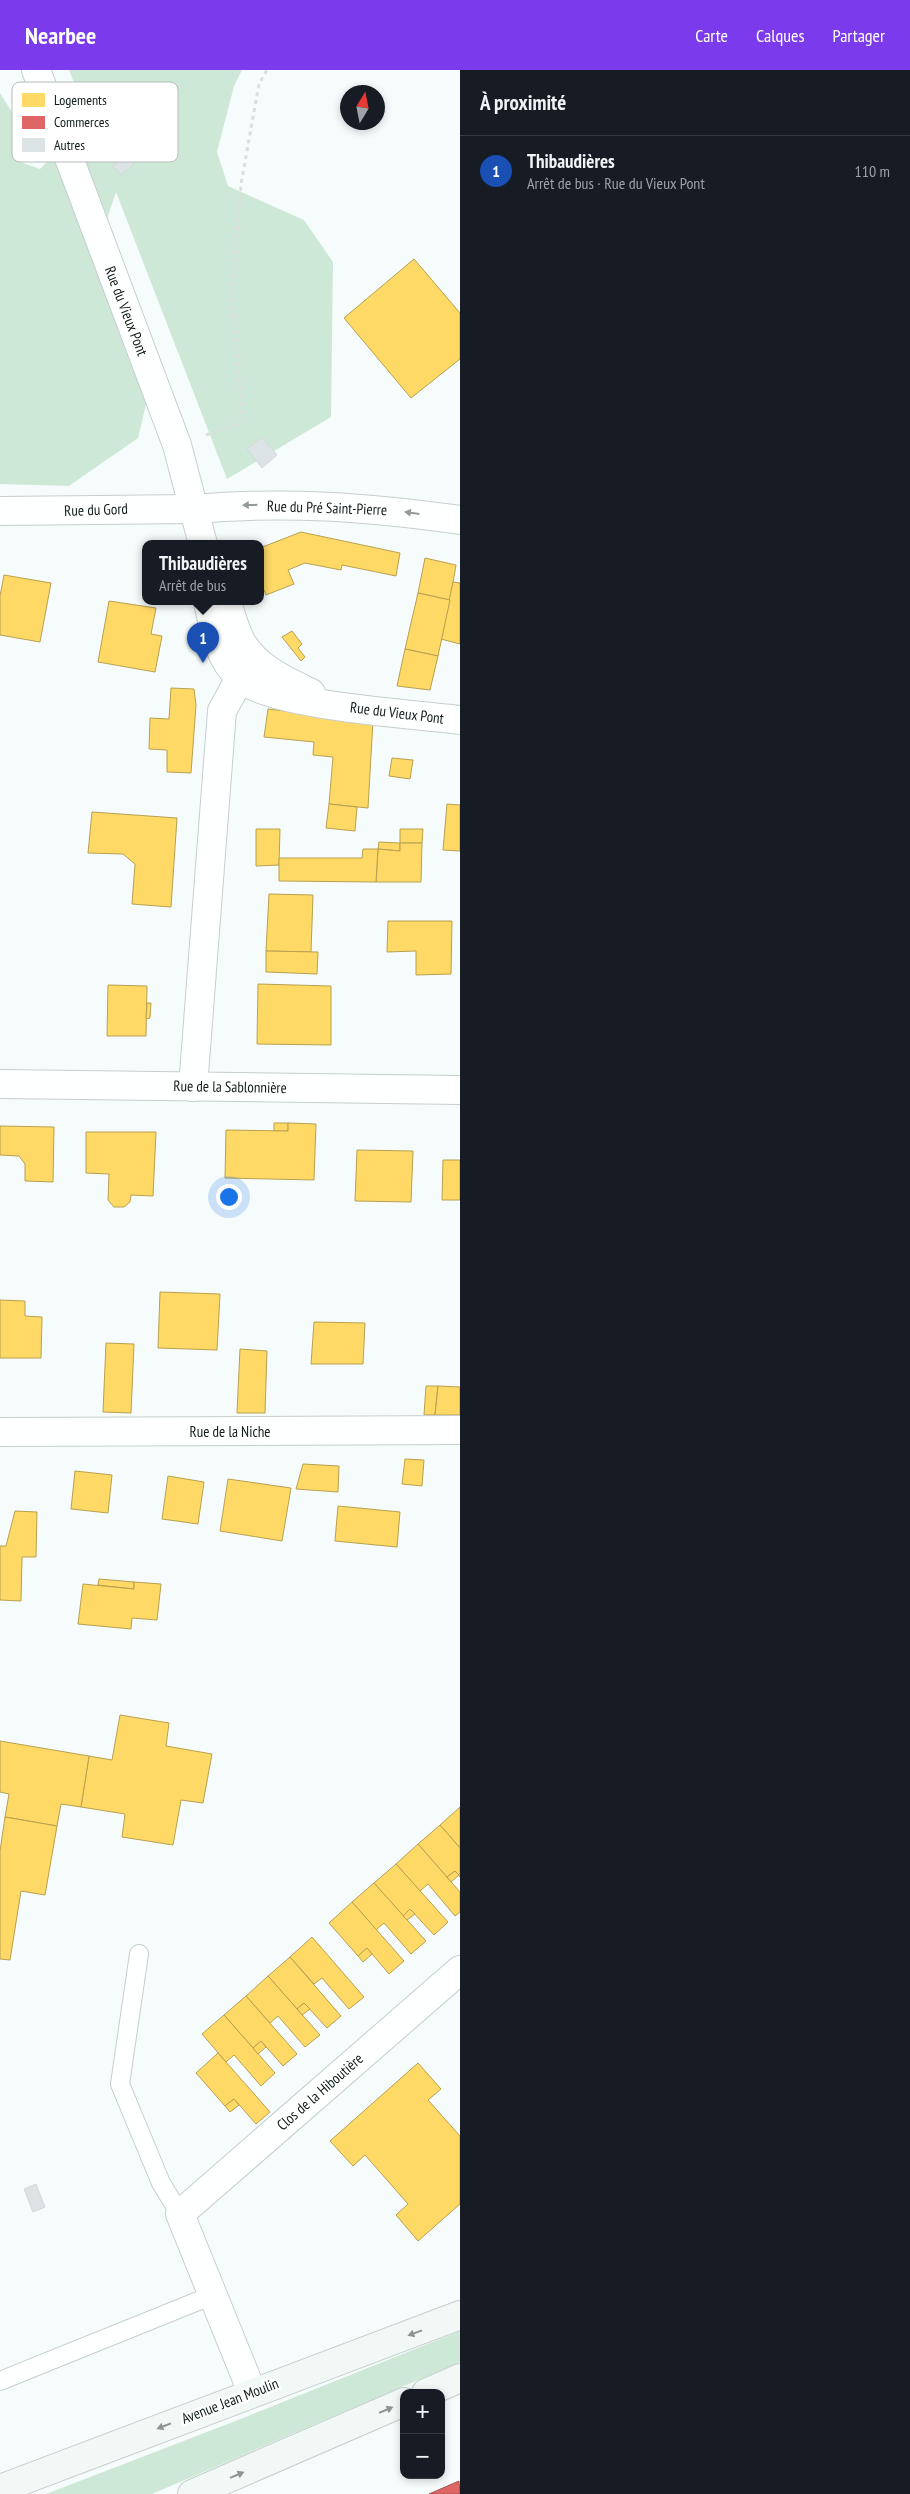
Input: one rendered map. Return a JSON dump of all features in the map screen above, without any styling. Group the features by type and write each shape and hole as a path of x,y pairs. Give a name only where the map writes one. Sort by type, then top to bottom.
{"main road":[{"name":"Avenue Jean Moulin","path":"0,2490 252,2392 460,2315"},
{"path":"435,2389 460,2378"},
{"path":"192,2494 400,2404"}],"street":[{"name":"Rue du Vieux Pont","path":"71,162 177,444 202,540"},
{"name":"Rue du Pré Saint-Pierre","path":"193,509 294,504 383,509 460,520"},
{"name":"Rue du Gord","path":"0,511 193,509"},
{"name":"Rue du Vieux Pont","path":"209,605 218,648 247,668 284,680 335,705 460,720"},
{"name":"Rue du Vieux Pont","path":"228,605 241,642 247,668"},
{"path":"193,1087 222,711 247,668"},
{"name":"Rue de la Sablonnière","path":"0,1084 460,1090"},
{"name":"Rue de la Niche","path":"0,1432 460,1430"},
{"name":"Clos de la Hiboutière","path":"180,2214 460,1970"},
{"path":"180,2214 252,2392"}],"lane":[{"path":"139,1954 120,2084 161,2183 180,2214"},
{"path":"0,2381 213,2295"}],"path":[{"path":"177,444 243,423 232,298 241,184 259,84 267,70"}],"green space":[{"path":"69,70 242,70 234,86 217,152 228,186 304,220 333,262 331,417 227,479 116,192 105,225 156,362 138,438 69,486 0,484 0,93 12,112 12,162 20,162 40,169 47,162 178,162 178,82 74,82"},
{"path":"460,2331 460,2362 152,2494 46,2494 238,2420"}],"building: Logements":[{"path":"414,259 460,313 460,359 411,398 344,318"},
{"path":"301,532 400,553 396,576 342,565 341,570 305,563 288,570 294,584 266,595 264,590 264,546"},
{"path":"425,558 456,565 450,600 418,593"},
{"path":"4,575 51,583 40,642 0,635 0,596"},
{"path":"453,582 460,583 460,644 441,639"},
{"path":"418,593 450,600 438,656 405,649"},
{"path":"109,601 156,608 151,634 162,636 155,672 98,662"},
{"path":"292,631 302,644 298,648 305,657 301,661 282,637"},
{"path":"405,649 438,656 430,690 397,686"},
{"path":"171,688 194,689 196,705 191,773 167,772 167,750 149,749 150,718 169,719"},
{"path":"268,709 373,721 368,808 329,804 333,757 313,755 314,742 264,737"},
{"path":"392,758 413,760 410,779 389,776"},
{"path":"329,804 357,807 355,831 326,828"},
{"path":"447,804 460,805 460,851 443,850"},
{"path":"92,812 177,818 171,907 132,904 135,864 123,854 88,853"},
{"path":"256,829 280,829 279,865 256,866"},
{"path":"400,829 423,829 422,843 400,843"},
{"path":"379,842 400,843 400,851 378,849"},
{"path":"400,843 422,843 421,882 376,882 378,849 400,851"},
{"path":"363,849 378,849 376,882 279,881 279,858 362,858"},
{"path":"269,894 313,895 311,952 266,951"},
{"path":"388,921 452,921 451,974 416,975 416,951 387,952"},
{"path":"266,951 318,952 317,974 266,972"},
{"path":"258,984 331,986 331,1045 257,1044"},
{"path":"108,985 147,986 146,1036 107,1036"},
{"path":"147,1003 151,1003 150,1018 146,1019"},
{"path":"274,1123 288,1123 288,1131 274,1131"},
{"path":"288,1123 316,1124 314,1180 225,1178 226,1130 288,1131"},
{"path":"0,1126 54,1127 53,1182 25,1181 25,1164 19,1156 0,1155"},
{"path":"86,1132 156,1132 153,1196 131,1195 130,1202 124,1207 114,1207 108,1200 109,1174 86,1173"},
{"path":"357,1150 413,1151 411,1202 355,1201"},
{"path":"443,1160 460,1160 460,1200 442,1200"},
{"path":"160,1292 220,1294 217,1350 158,1348"},
{"path":"0,1300 25,1301 25,1316 42,1317 41,1358 0,1358"},
{"path":"314,1322 365,1323 363,1364 311,1364"},
{"path":"106,1343 134,1344 131,1413 103,1412"},
{"path":"240,1349 267,1351 265,1413 237,1413"},
{"path":"426,1386 438,1386 435,1415 424,1415"},
{"path":"438,1386 460,1387 460,1415 435,1415"},
{"path":"405,1459 424,1460 422,1486 402,1484"},
{"path":"303,1464 339,1466 338,1492 296,1489"},
{"path":"75,1471 112,1475 108,1513 71,1509"},
{"path":"168,1476 204,1482 198,1524 162,1519"},
{"path":"228,1479 291,1488 282,1541 220,1531"},
{"path":"338,1506 400,1512 397,1547 335,1541"},
{"path":"15,1511 37,1512 36,1557 22,1557 21,1601 0,1600 0,1546 6,1546"},
{"path":"99,1579 134,1582 134,1589 98,1585"},
{"path":"134,1582 161,1584 157,1620 132,1618 131,1629 78,1624 83,1584 134,1589"},
{"path":"120,1715 169,1723 166,1746 212,1754 203,1803 181,1800 173,1845 122,1837 125,1814 81,1807 89,1756 112,1760"},
{"path":"0,1741 89,1756 81,1807 61,1804 57,1826 5,1817 9,1794 0,1792"},
{"path":"460,1807 460,1848 440,1825"},
{"path":"5,1817 57,1826 45,1895 21,1891 10,1960 0,1959 0,1851"},
{"path":"440,1825 460,1848 460,1877 455,1871 447,1877 418,1844"},
{"path":"418,1844 460,1892 460,1912 455,1916 428,1884 420,1891 396,1864"},
{"path":"396,1864 448,1922 434,1935 410,1909 403,1916 374,1883"},
{"path":"455,1871 459,1875 451,1882 447,1877"},
{"path":"374,1883 426,1941 411,1954 384,1923 376,1930 352,1902"},
{"path":"352,1902 404,1961 389,1974 367,1948 358,1956 329,1923"},
{"path":"410,1909 415,1914 407,1920 403,1916"},
{"path":"312,1937 364,1997 349,2009 322,1978 314,1984 290,1957"},
{"path":"367,1948 372,1954 363,1962 358,1956"},
{"path":"290,1957 341,2016 327,2028 304,2003 297,2009 268,1976"},
{"path":"268,1976 320,2035 305,2047 278,2016 270,2023 246,1996"},
{"path":"246,1996 297,2054 283,2066 261,2041 253,2048 224,2015"},
{"path":"304,2003 310,2009 302,2015 297,2009"},
{"path":"224,2015 275,2073 261,2086 234,2055 226,2062 202,2034"},
{"path":"261,2041 266,2047 258,2054 253,2048"},
{"path":"218,2053 270,2112 256,2124 234,2099 225,2106 196,2073"},
{"path":"418,2063 441,2089 428,2100 460,2136 460,2204 418,2241 396,2215 408,2204 365,2155 353,2166 330,2141"},
{"path":"234,2099 239,2105 230,2112 225,2106"}],"building: Commerces":[{"path":"459,2481 460,2494 429,2494"}],"building: Autres":[{"path":"118,162 132,162 134,164 121,175 113,166"},
{"path":"262,437 277,455 262,468 247,449"},
{"path":"36,2184 45,2207 33,2212 24,2189"}],"place":[{"name":"Thibaudières","path":"203,663"}]}
